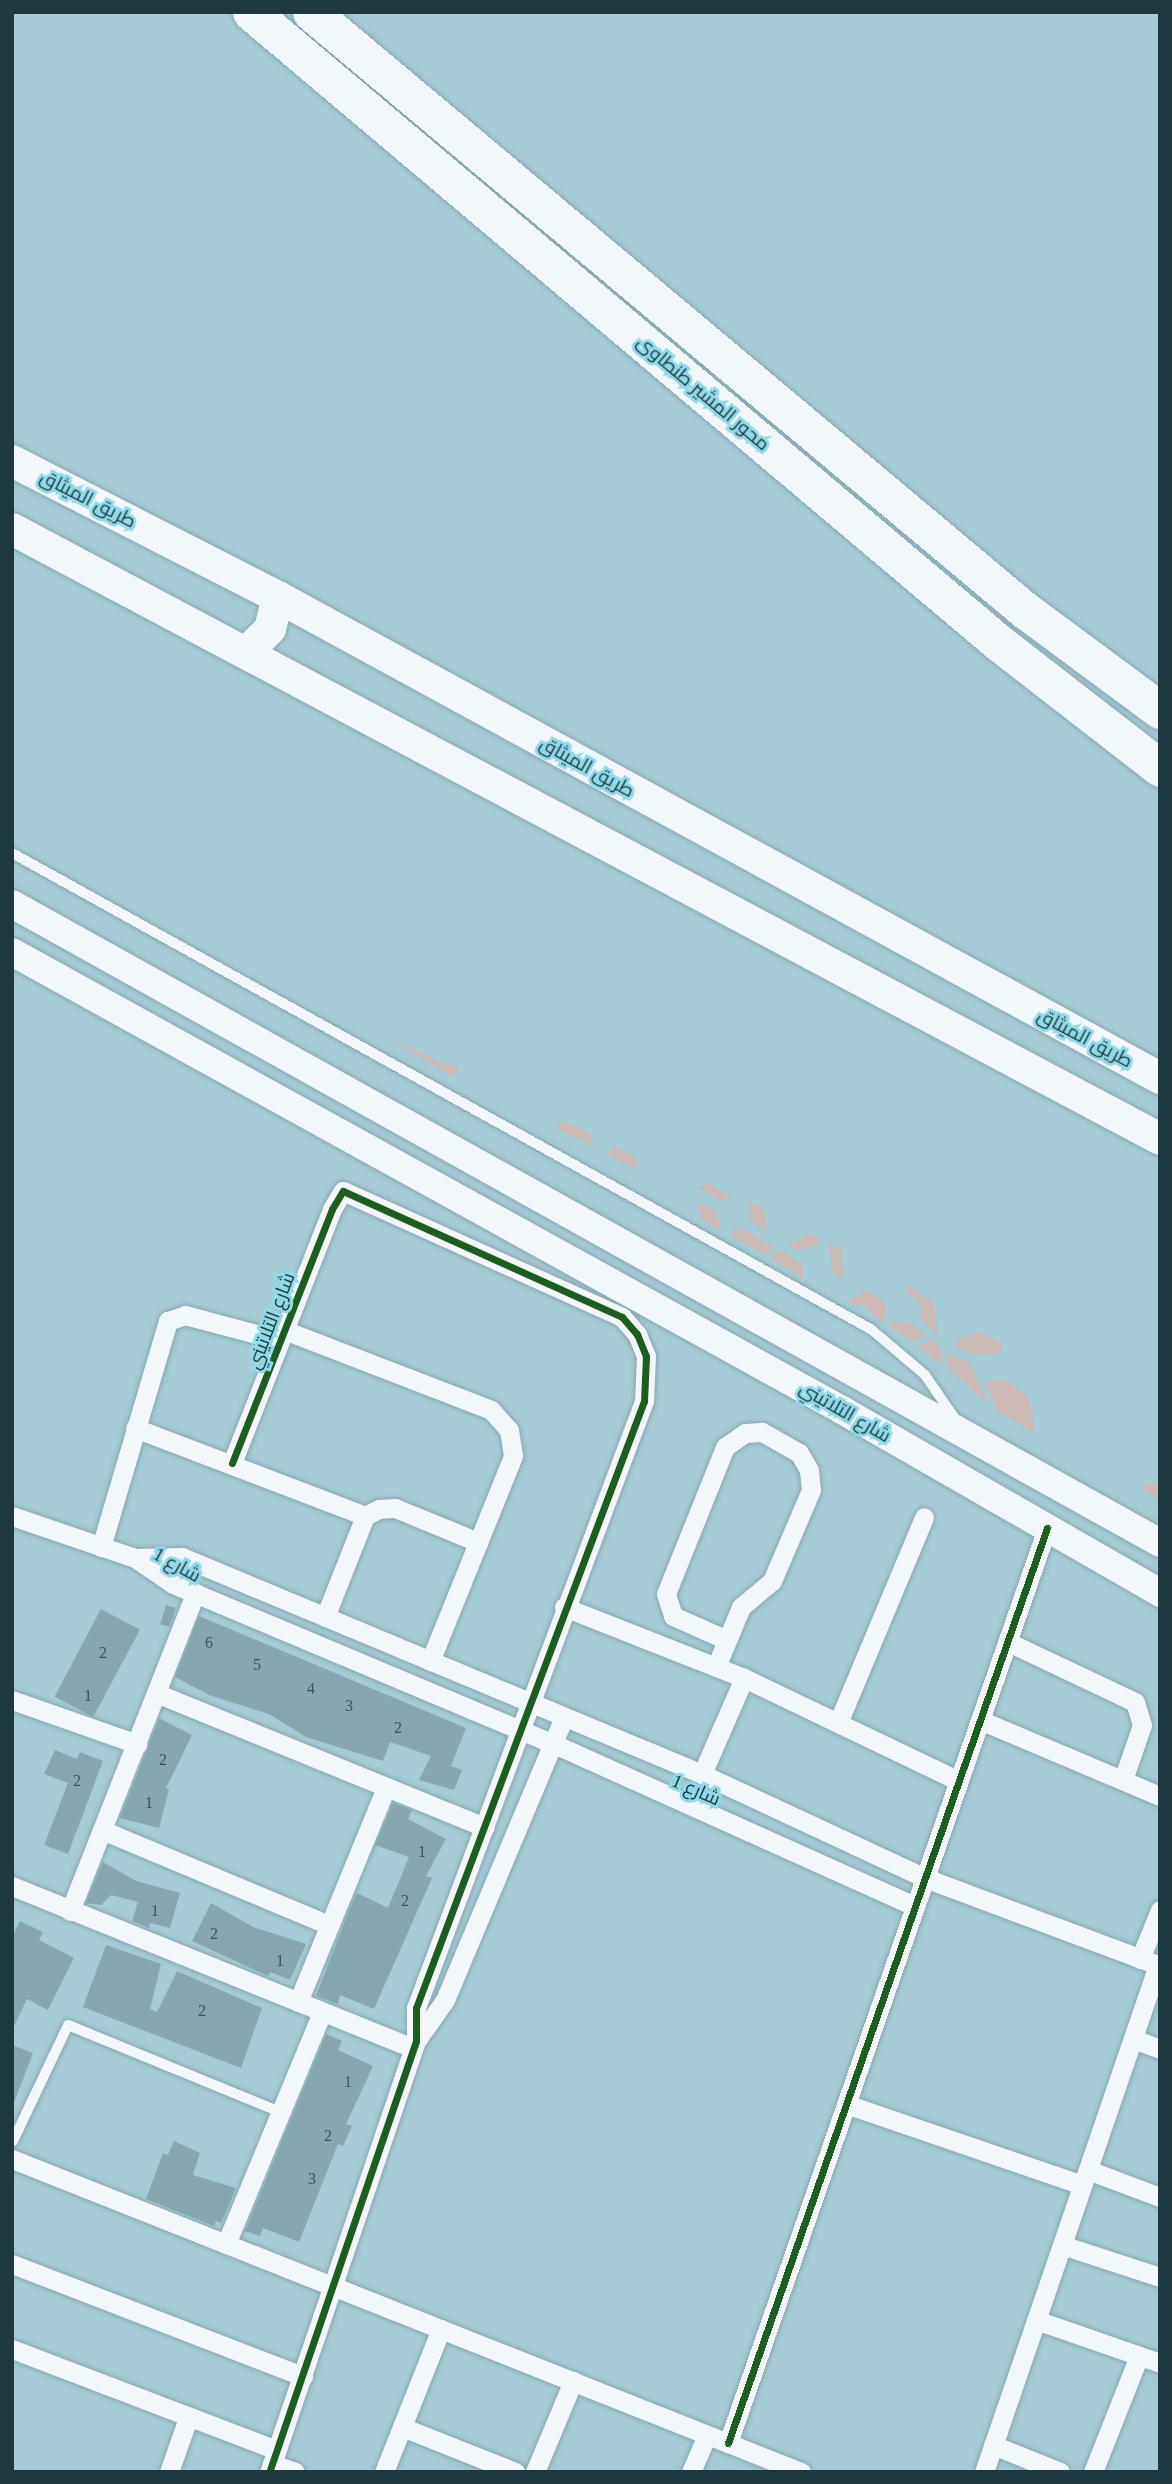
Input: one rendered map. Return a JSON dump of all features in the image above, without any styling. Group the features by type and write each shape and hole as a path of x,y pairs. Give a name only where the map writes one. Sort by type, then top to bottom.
{"highway":[{"name":"محور المشير طنطاوى","path":"251,12 1026,666 1160,768"},
{"path":"311,12 1026,611 1160,710"}],"main road":[{"name":"طريق الميثاق","path":"12,461 278,597 1160,1078"},
{"path":"12,529 1160,1139"},
{"path":"246,653 270,629 278,597"},
{"path":"12,904 1160,1543"},
{"name":"شارع التلاتيني","path":"12,952 831,1404 1160,1593"},
{"path":"978,1040 1002,994"}],"street":[{"name":"شارع التلاتيني","path":"232,1464 332,1209 343,1191 622,1317 637,1334 648,1378 644,1401 564,1607"},
{"path":"101,1547 164,1326 173,1317 184,1315 248,1334 275,1335 285,1330 492,1410 501,1419 513,1456 430,1661"},
{"path":"135,1428 365,1516"},
{"path":"716,1667 741,1607 772,1581 811,1490 809,1470 799,1452 761,1432 745,1433 725,1447 666,1594 673,1616 727,1640"},
{"path":"325,1617 365,1516 379,1509 395,1508 478,1542"},
{"name":"شارع 1","path":"12,1516 135,1559 195,1593 520,1729 915,1906"},
{"path":"838,1723 924,1517"},
{"path":"728,2443 1047,1528"},
{"name":"شارع 1","path":"135,1559 182,1557 702,1774 925,1878 1153,1963"},
{"path":"70,1911 195,1593"},
{"path":"415,2044 416,2008 564,1607 744,1678 959,1781"},
{"path":"1007,1642 1135,1702 1142,1725 1123,1780"},
{"path":"702,1774 744,1678"},
{"path":"156,1693 485,1827"},
{"path":"12,1700 137,1744"},
{"path":"272,2462 415,2044 445,2000 564,1717"},
{"path":"981,1720 1160,1796"},
{"path":"298,2002 386,1787"},
{"path":"102,1830 329,1925"},
{"path":"12,1886 322,2012 415,2044"},
{"path":"984,2472 1133,2039 1153,1963 1160,1910"},
{"path":"226,2244 322,2012"},
{"path":"1133,2039 1160,2049"},
{"path":"846,2104 1085,2178 1160,2197"},
{"path":"12,2159 801,2472"},
{"path":"1062,2245 1160,2277"},
{"path":"12,2264 303,2376"},
{"path":"1036,2320 1160,2363"},
{"path":"384,2472 441,2329"},
{"path":"12,2349 188,2418 295,2472"},
{"path":"1093,2472 1139,2356"},
{"path":"536,2472 573,2381"},
{"path":"169,2472 188,2418"},
{"path":"402,2427 515,2472"},
{"path":"691,2472 707,2435"},
{"path":"993,2445 1060,2472"}],"lane":[{"path":"12,853 872,1330 925,1375 964,1432"},
{"path":"13,2141 68,2025 280,2112"}],"shaded area":[{"path":"388,1038 440,1062 459,1068 453,1077"},
{"path":"564,1121 593,1135 591,1146 555,1128"},
{"path":"616,1147 636,1157 637,1170 606,1154"},
{"path":"707,1183 732,1197 722,1201 699,1189"},
{"path":"698,1202 716,1212 721,1226 718,1229 702,1220"},
{"path":"750,1202 764,1209 767,1232 749,1220"},
{"path":"734,1229 747,1231 775,1248 764,1255 732,1237"},
{"path":"811,1234 819,1239 818,1245 797,1251 789,1245"},
{"path":"829,1244 841,1250 844,1280 833,1273"},
{"path":"780,1250 802,1264 803,1278 769,1258"},
{"path":"908,1286 934,1303 938,1335 921,1320 919,1302 905,1290"},
{"path":"868,1290 886,1304 884,1324 861,1304 853,1306 847,1302"},
{"path":"890,1322 910,1323 926,1336 913,1342 891,1329"},
{"path":"980,1332 1003,1344 1000,1354 974,1355 956,1348 958,1339"},
{"path":"931,1340 941,1348 941,1364 918,1347"},
{"path":"946,1354 970,1363 988,1404 949,1370"},
{"path":"1006,1380 1029,1399 1035,1433 998,1412 984,1382"},
{"path":"1160,1483 1160,1501 1142,1489 1144,1485"}],"building":[{"path":"166,1605 176,1608 170,1627 160,1624"},
{"path":"101,1609 140,1630 93,1717 55,1696"},
{"path":"199,1616 466,1728 451,1766 462,1770 454,1790 419,1780 431,1756 390,1742 383,1761 306,1737 269,1714 209,1695 175,1677"},
{"path":"159,1718 192,1735 166,1788 169,1789 159,1828 120,1818"},
{"path":"55,1750 77,1759 80,1752 103,1761 68,1854 44,1845 68,1783 44,1774"},
{"path":"393,1803 412,1810 408,1819 446,1839 426,1876 432,1878 374,2009 340,1995 338,2004 316,1996 352,1903 357,1893 388,1908 409,1857 375,1845"},
{"path":"103,1862 136,1881 180,1893 170,1928 150,1923 149,1928 132,1921 138,1902 111,1895 101,1905 86,1903"},
{"path":"211,1903 253,1927 306,1944 290,1980 270,1972 268,1976 192,1941"},
{"path":"20,1921 43,1932 39,1940 74,1958 48,2010 27,1999 12,2030 12,1937"},
{"path":"106,1945 161,1964 150,2009 157,2012 177,1971 262,2008 241,2068 83,2007"},
{"path":"326,2034 342,2041 338,2050 373,2066 346,2124 352,2126 343,2146 338,2144 299,2242 263,2228 260,2236 245,2231"},
{"path":"12,2045 33,2053 13,2105 12,2104"},
{"path":"174,2141 200,2153 193,2175 236,2188 221,2223 216,2221 214,2226 146,2199 163,2153 168,2155"}],"cycle path":[{"path":"232,1463 332,1209 343,1191 622,1317 637,1334 646,1356 644,1401 416,2008 416,2041 269,2472"},
{"path":"728,2443 1047,1528"}]}
